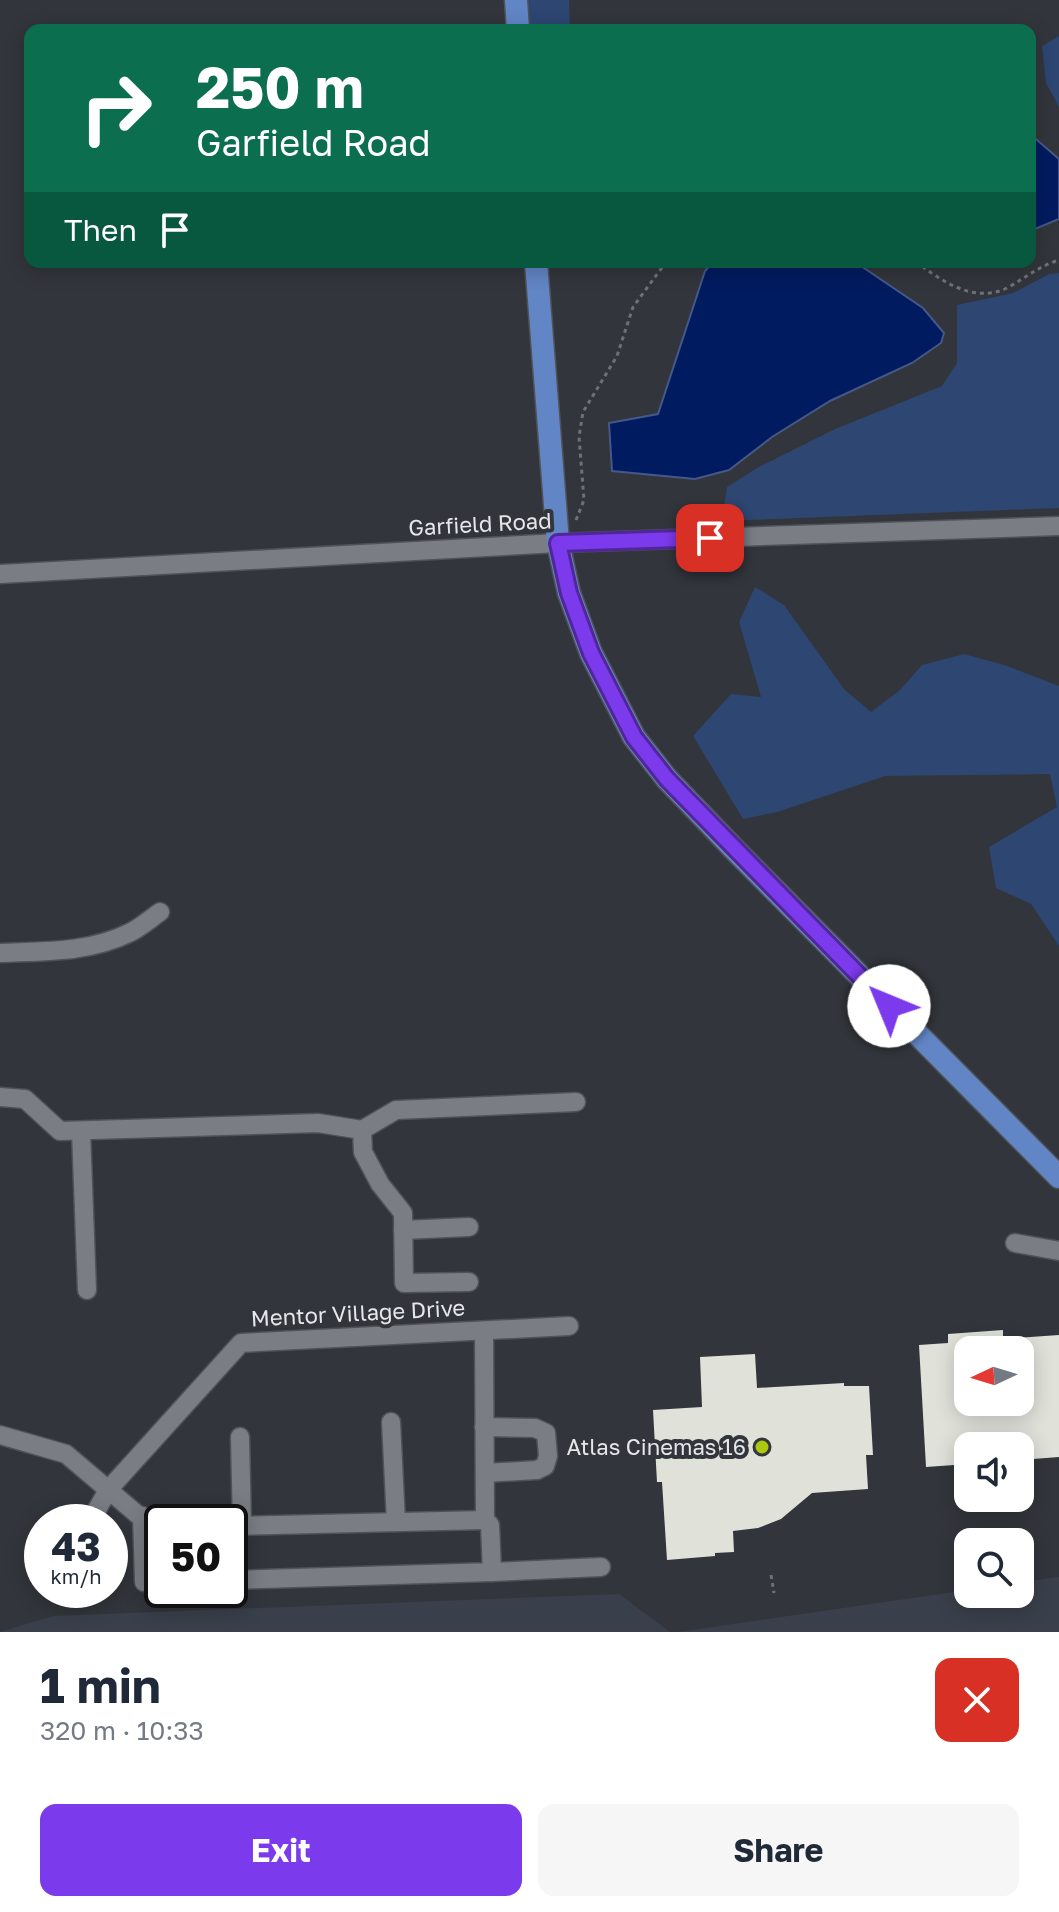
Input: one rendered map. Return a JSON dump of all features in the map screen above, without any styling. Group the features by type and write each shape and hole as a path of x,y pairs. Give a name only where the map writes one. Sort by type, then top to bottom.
{"main road":[{"path":"516,0 518,24"},
{"path":"536,268 557,533 569,593 591,653 634,737 667,779 744,860 1059,1177"}],"street":[{"name":"Garfield Road","path":"0,574 557,533 1059,526"},
{"path":"0,953 77,949 104,943 130,933 160,912"},
{"path":"0,1097 25,1099 60,1131 318,1123 362,1130 396,1110 576,1102"},
{"path":"362,1130 363,1152 380,1184 403,1213 404,1283 469,1282"},
{"path":"81,1131 87,1290"},
{"path":"403,1230 469,1227"},
{"path":"1015,1243 1059,1251"},
{"name":"Mentor Village Drive","path":"100,1504 108,1490 241,1343 569,1326"},
{"name":"Mentor Village Drive","path":"484,1331 485,1520 490,1525 492,1572"},
{"path":"391,1422 396,1522"},
{"path":"484,1427 535,1428 546,1433 548,1456 545,1466 537,1470 485,1473"},
{"path":"0,1435 66,1454 142,1516 144,1582"},
{"path":"237,1504 240,1437"},
{"path":"248,1526 485,1520"},
{"path":"248,1579 601,1567"}],"path":[{"path":"924,268 944,282 975,293 1005,289 1044,265 1059,260"},
{"path":"557,533 574,522 583,506 579,437 583,412 617,356 633,307 662,268"},
{"path":"771,1575 774,1593"}],"shaded area":[{"path":"521,0 569,0 570,24 523,24"},
{"path":"1059,36 1059,107 1046,83 1042,46"},
{"path":"1036,139 1059,159 1059,219 1036,229"},
{"path":"708,268 864,268 923,308 944,333 941,343 912,363 830,401 772,437 729,470 695,479 612,471 609,423 658,414"},
{"path":"1059,273 1059,508 722,521 727,487 757,468 835,429 942,386 957,363 957,305 1013,293 1049,274"},
{"path":"755,587 784,605 844,689 871,712 900,690 922,665 964,654 1059,686 1059,946 1031,904 996,888 989,847 1057,807 1050,774 885,776 777,812 743,819 693,736 731,694 761,697 739,622"},
{"path":"1059,1577 1059,1632 678,1632 954,1592 954,1608 1034,1608 1034,1580"},
{"path":"619,1594 670,1632 0,1632 53,1616"}],"building":[{"path":"1003,1330 1003,1336 954,1336 954,1416 1034,1416 1034,1337 1059,1335 1059,1457 1034,1459 1034,1432 954,1432 954,1465 926,1467 919,1345 948,1343 948,1334"},
{"path":"755,1354 757,1388 844,1383 844,1386 869,1386 873,1455 866,1455 868,1489 812,1493 781,1519 758,1528 733,1531 734,1552 667,1560 662,1482 657,1482 653,1410 702,1407 700,1357"}],"place":[{"name":"Atlas Cinemas 16","path":"762,1447"}],"route":[{"path":"710,538 558,543 569,593 591,653 634,737 667,779 889,1006"}]}
